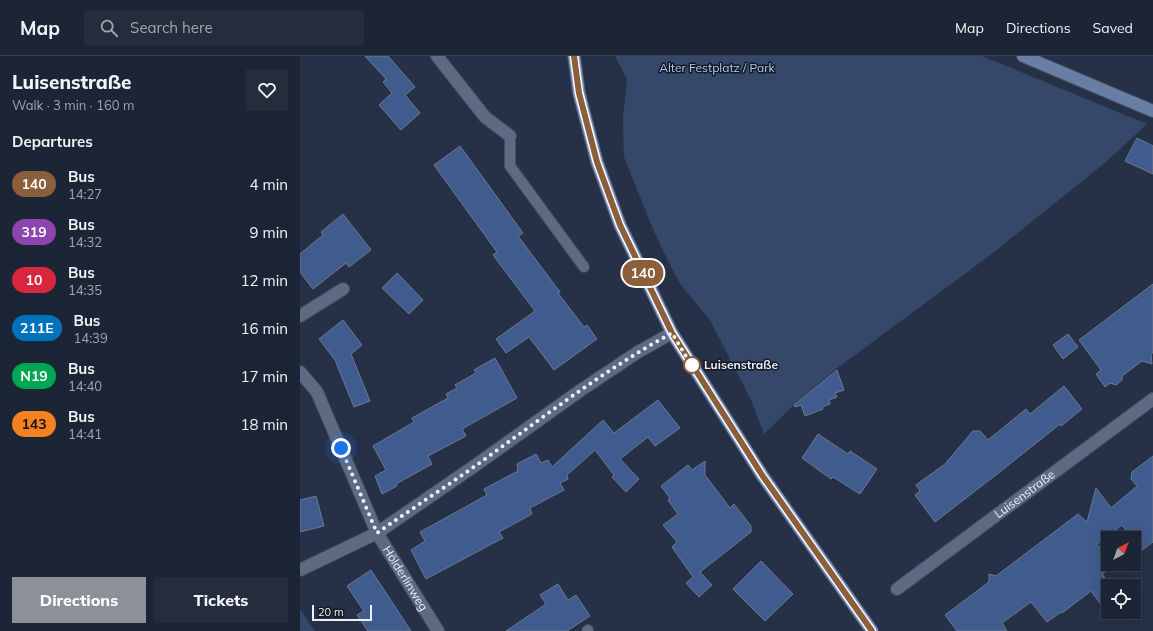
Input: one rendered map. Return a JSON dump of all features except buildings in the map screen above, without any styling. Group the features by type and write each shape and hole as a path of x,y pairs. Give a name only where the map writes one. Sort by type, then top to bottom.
{"main road":[{"path":"574,56 579,93 597,162 620,225 672,333 762,475 872,631"}],"street":[{"path":"437,56 485,117 510,136"},
{"path":"1023,56 1153,111"},
{"path":"300,316 343,289"},
{"path":"300,570 377,533 581,390 638,352 672,333"},
{"name":"Hölderlinweg","path":"300,372 317,392 377,533 438,631"},
{"name":"Luisenstraße","path":"897,589 1153,399"}],"lane":[{"path":"510,136 510,166 584,266"}],"green space":[{"name":"Alter Festplatz / Park","path":"615,56 982,56 1147,124 1106,162 989,256 836,369 799,400 764,434 751,400 710,320 681,285 668,261 653,229 624,157 623,118 627,79"},
{"path":"300,609 315,631 300,631"}],"bus line":[{"name":"140","path":"574,56 579,93 597,162 620,225 672,333 762,475 872,631"}],"place":[{"name":"Luisenstraße","path":"692,365"}],"route":[{"path":"341,448 377,533 581,390 638,352 672,333 693,368 692,365"}]}
